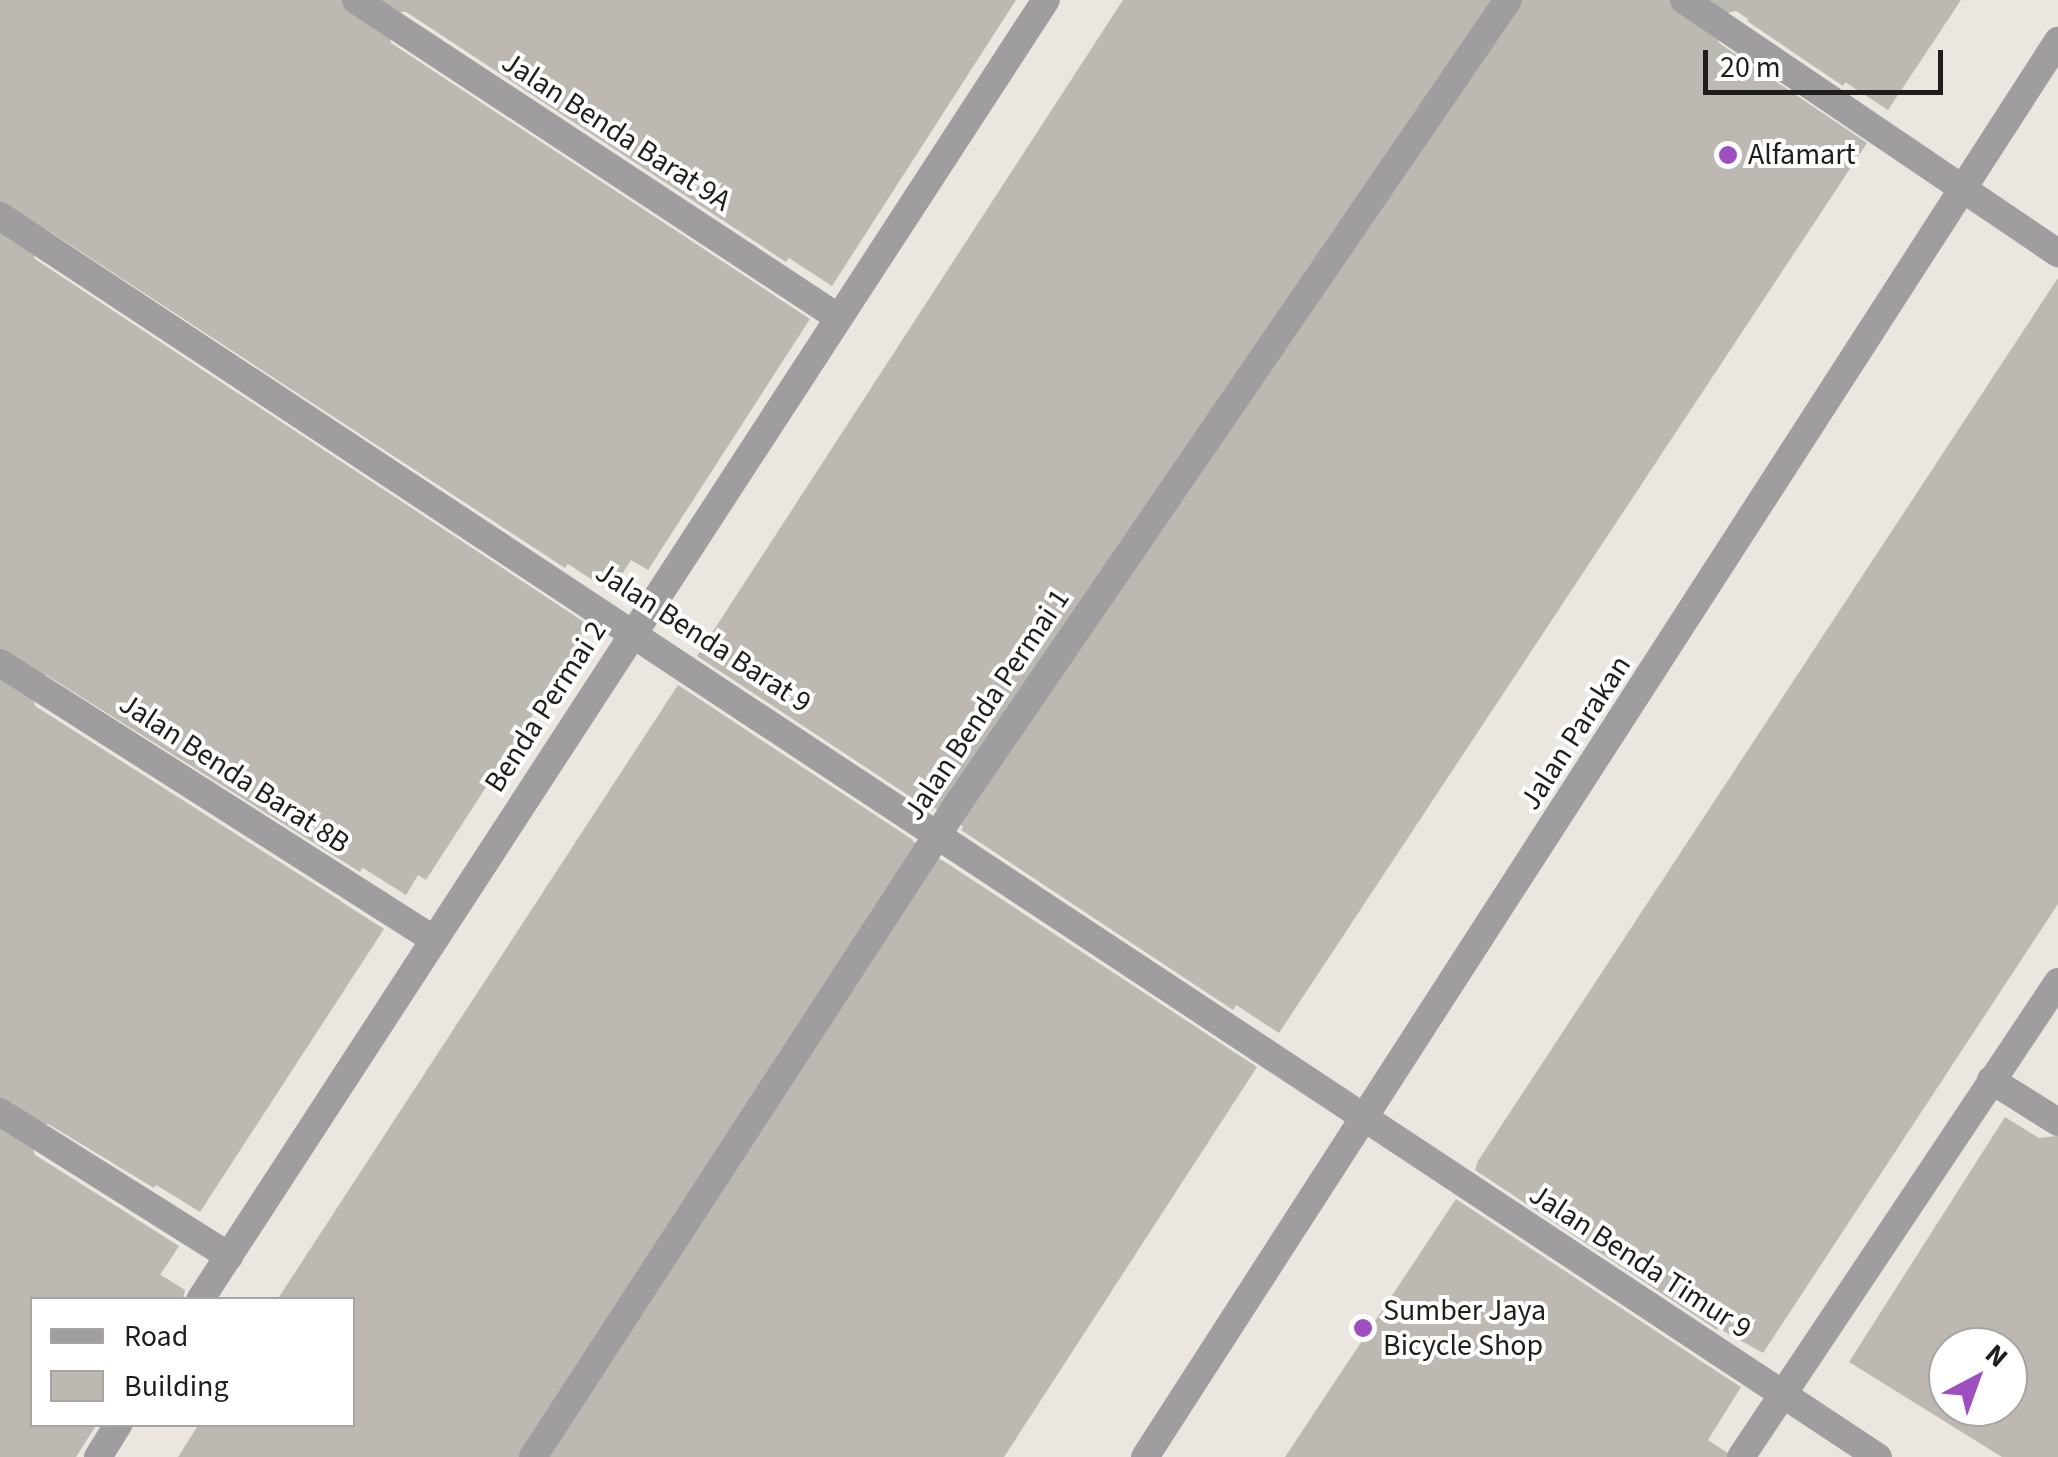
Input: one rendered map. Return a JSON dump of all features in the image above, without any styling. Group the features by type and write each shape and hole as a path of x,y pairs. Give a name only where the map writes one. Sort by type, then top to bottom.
{"street":[{"name":"Jalan Benda Barat 9A","path":"356,0 839,318"},
{"name":"Benda Permai 2","path":"202,1297 1046,0"},
{"name":"Jalan Benda Permai 1","path":"533,1457 939,832 1508,0"},
{"path":"1684,0 2058,253"},
{"name":"Jalan Parakan","path":"1146,1457 2058,42"},
{"name":"Jalan Benda Barat 9","path":"0,216 939,832 1366,1121"},
{"name":"Jalan Benda Barat 8B","path":"0,662 433,939"},
{"path":"1741,1457 2058,982"},
{"path":"1992,1080 2058,1122"},
{"path":"0,1112 229,1256"},
{"name":"Jalan Benda Timur 9","path":"1366,1121 1878,1457"},
{"path":"98,1457 117,1427"}],"building":[{"path":"0,0 339,0 346,15 767,292 602,546 586,536 565,568 0,199"},
{"path":"388,0 956,0 786,262"},
{"path":"1123,0 1487,0 932,811 697,656"},
{"path":"1525,0 1580,0 1706,84 1728,51 1823,115 1233,1010 961,830"},
{"path":"1761,0 1899,0 1843,86 1747,21"},
{"path":"0,237 546,598 380,856 373,851 360,872 0,646"},
{"path":"2058,278 2058,812 1717,1330 1475,1170"},
{"path":"0,684 341,901 154,1188 0,1095"},
{"path":"678,685 913,840 516,1457 352,1457 355,1297 279,1297"},
{"path":"942,860 1214,1039 1075,1255 943,1457 554,1457"},
{"path":"2005,1117 2058,1150 2058,1457 2002,1457 1954,1427 2028,1427 2028,1327 1928,1327 1928,1411 1849,1362"},
{"path":"0,1133 135,1218 116,1247 185,1290 184,1297 0,1300"},
{"path":"1456,1199 1698,1359 1634,1457 1285,1457"}],"place":[{"name":"Alfamart","path":"1728,155"},
{"name":"Sumber Jaya Bicycle Shop","path":"1363,1328"}]}
